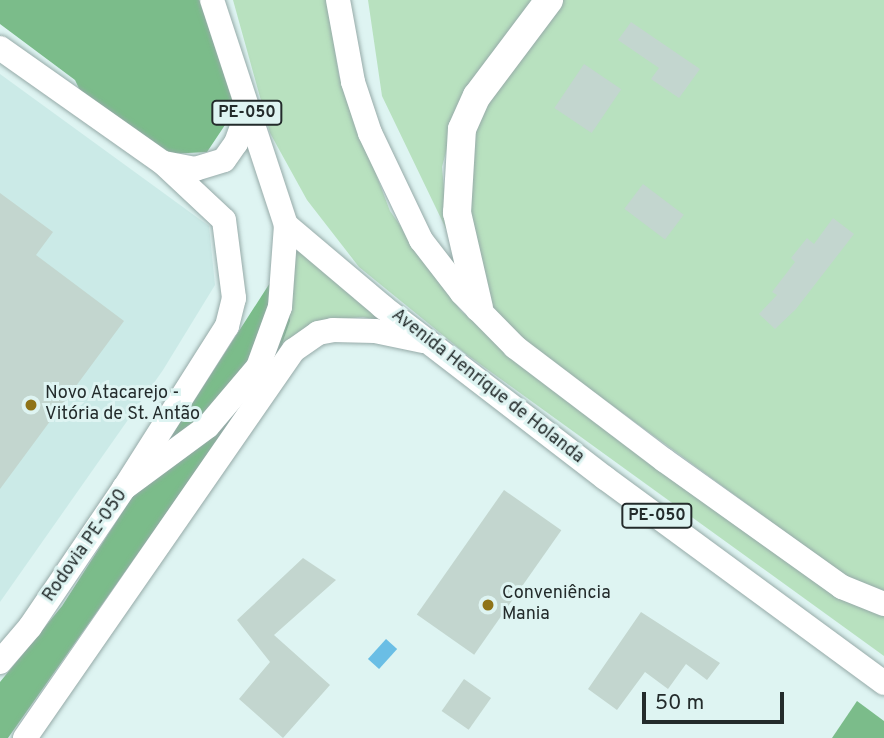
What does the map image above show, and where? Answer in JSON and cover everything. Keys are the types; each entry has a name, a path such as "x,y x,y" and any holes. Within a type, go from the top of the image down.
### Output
{"highway":[{"path":"479,308 457,213 462,129 477,96 549,0"}],"main road":[{"name":"PE-050","path":"212,0 286,225"},
{"name":"PE-050","path":"338,0 354,82 404,209 436,262 515,347 664,460 842,587 884,604"},
{"path":"0,48 163,163 224,220 234,298 227,326 211,356 124,488"},
{"path":"163,163 195,169 224,160 236,143 247,113"},
{"name":"Avenida Henrique de Holanda","path":"286,225 433,345 884,683"},
{"name":"Rodovia PE-050","path":"0,662 30,627 124,488 208,426 258,367 280,307 286,225"},
{"name":"PE-050","path":"24,738 272,376 294,350 318,332 375,331 433,345"}],"shaded area":[{"path":"0,74 209,226 215,285 163,370 0,602"}],"green space":[{"path":"0,0 202,0 237,107 207,152 169,154 86,103 75,80 0,24"},
{"path":"233,0 327,0 339,76 390,211 461,311 540,380 884,611 884,656 466,354 359,267 307,200 270,133"},
{"path":"368,0 534,0 455,118 442,167 448,233 382,96"},
{"path":"551,0 884,0 884,604 479,308 469,275 471,105"},
{"path":"286,239 390,323 363,317 338,319 279,353 290,321"},
{"path":"286,258 290,321 279,353 8,738 0,738 0,682 62,606"},
{"path":"857,701 884,721 884,738 832,738"}],"water":[{"path":"386,639 397,649 379,669 368,659"}],"building":[{"path":"631,22 700,69 679,98 651,79 659,68 618,40"},
{"path":"584,64 621,89 592,133 554,108"},
{"path":"643,184 684,215 665,239 624,209"},
{"name":"Novo Atacarejo - Vitória de St. Antão","path":"0,193 53,232 36,255 124,321 0,489"},
{"path":"833,218 854,234 796,309 775,329 759,314 777,295 772,292 795,262 791,258 807,238 814,244"},
{"path":"504,490 561,530 474,655 417,615"},
{"path":"303,558 336,580 274,635 330,685 283,738 239,699 270,662 237,620"},
{"path":"641,612 720,663 707,680 686,664 668,689 645,672 617,710 588,689"},
{"path":"464,679 491,698 469,730 442,711"}],"place":[{"name":"Novo Atacarejo - Vitória de St. Antão","path":"31,405"},
{"name":"Conveniência Mania","path":"488,605"}]}
